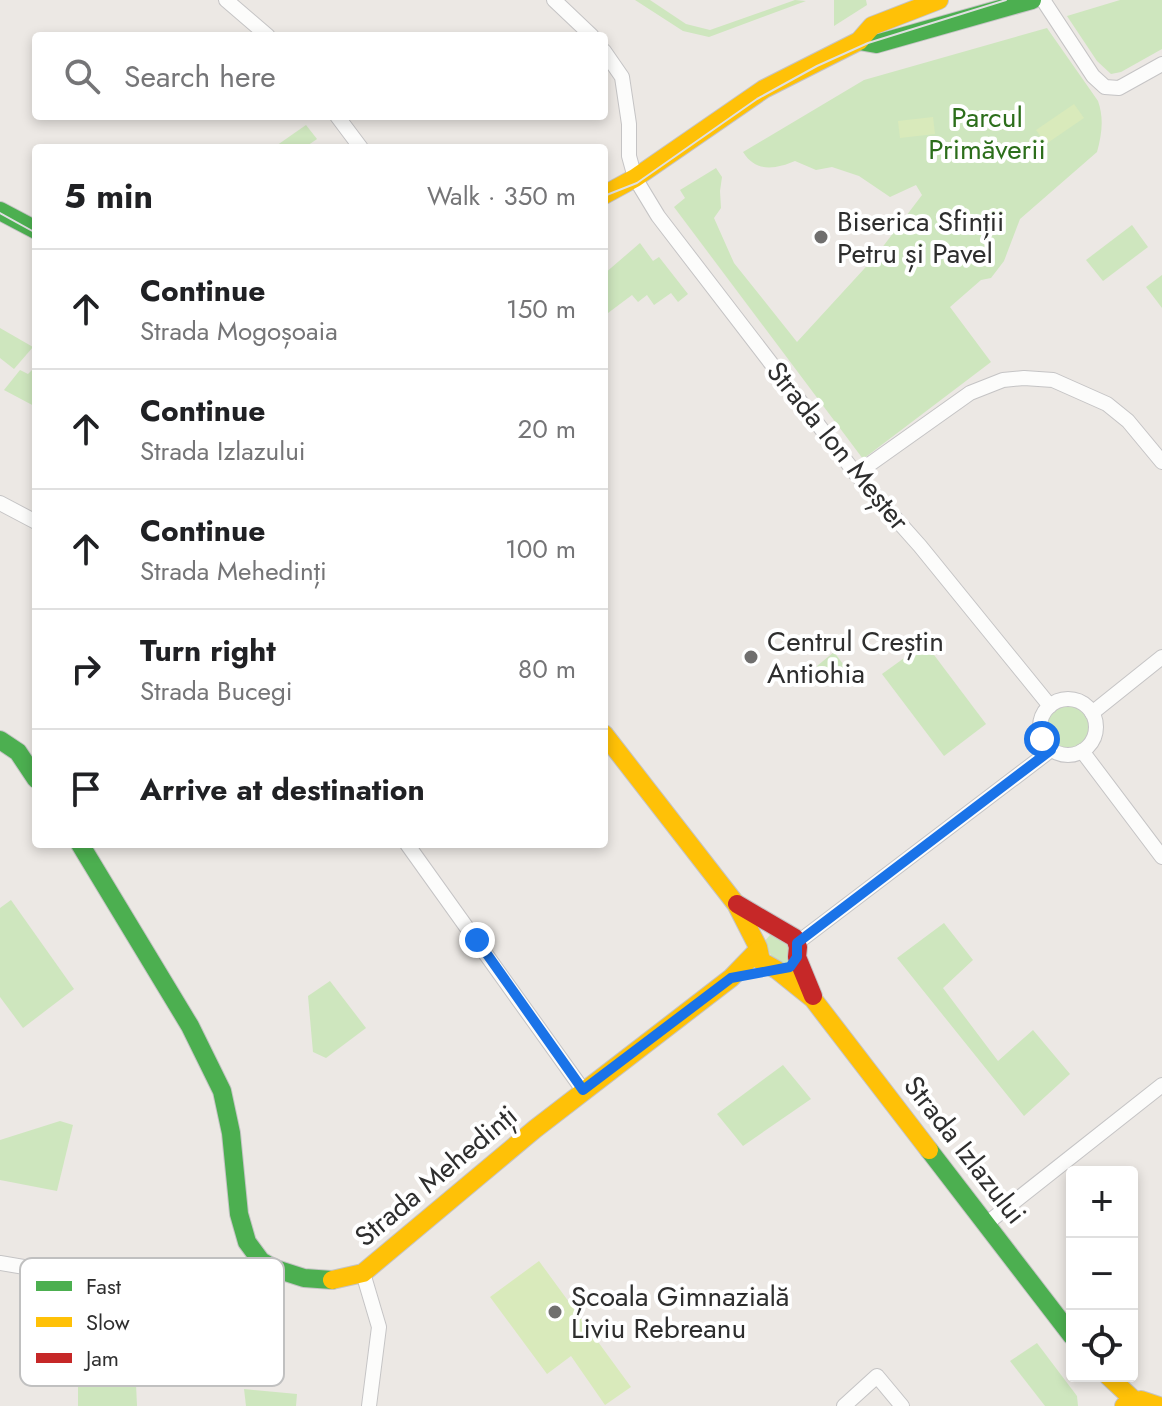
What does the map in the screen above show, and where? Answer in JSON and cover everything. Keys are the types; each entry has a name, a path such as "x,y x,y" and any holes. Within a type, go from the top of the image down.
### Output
{"main road":[{"path":"608,193 635,178 764,89 859,41 872,26 907,5 939,0"},
{"path":"859,41 876,44 1032,0"},
{"path":"3,210 32,228"},
{"name":"Strada Izlazului","path":"608,739 736,904 758,948 761,961 813,999 1066,1328"},
{"path":"0,740 18,752 32,773"},
{"path":"82,848 151,959 216,1077 225,1099 240,1226 247,1244 259,1258"},
{"name":"Strada Izlazului","path":"736,904 792,935 813,999"},
{"path":"758,948 767,933 778,929"},
{"name":"Strada Mehedinți","path":"284,1274 343,1281 363,1273 583,1090 731,978 758,948"},
{"path":"774,969 790,967 797,950"},
{"name":"Strada Mehedinți","path":"731,978 774,969"},
{"path":"1102,1382 1115,1406"},
{"path":"1113,1382 1130,1403 1158,1402"}],"street":[{"path":"226,0 265,32"},
{"path":"554,0 588,32"},
{"path":"1043,0 1093,76 1105,87 1119,88 1162,64"},
{"path":"608,57 622,77 629,124 629,156 635,178"},
{"path":"340,120 358,144"},
{"name":"Strada Ion Meșter","path":"635,178 658,216 856,474 920,546 1050,706"},
{"path":"856,474 970,393 1003,380 1024,378 1053,380 1107,404 1128,421 1162,462"},
{"path":"0,503 32,520"},
{"path":"1092,713 1162,657"},
{"path":"1070,699 1083,703 1092,713 1096,724 1095,736 1082,751 1069,755 1051,750 1042,739 1040,726 1043,714 1050,706 1070,699"},
{"path":"797,950 1051,750"},
{"path":"1082,751 1162,857"},
{"path":"410,848 583,1090"},
{"path":"986,1224 1162,1085"},
{"path":"0,1263 20,1266"},
{"path":"363,1273 379,1327 369,1406"},
{"path":"844,1406 877,1376 902,1406"}],"green space":[{"path":"635,0 650,0 686,24 710,30 795,0 806,1 709,37 683,31"},
{"path":"834,0 866,0 867,5 834,26"},
{"path":"1120,0 1162,0 1162,49 1121,72 1111,74 1097,61 1067,16"},
{"name":"Parcul Primăverii","path":"1047,28 1098,101 1102,126 1097,152 1020,219 1004,261 991,278 981,280 950,307 991,362 863,459 674,207 685,198 680,190 716,168 722,177 721,208 714,218 734,263 797,342 875,257 922,195 916,185 890,197 859,176 832,167 816,170 795,161 774,167 760,166 743,152 864,80"},
{"path":"1074,104 1084,118 1046,144 1036,130"},
{"path":"933,117 935,134 900,138 898,121"},
{"path":"306,125 317,139 310,144 279,144"},
{"path":"1132,225 1148,247 1103,281 1086,260"},
{"path":"640,243 653,261 659,257 688,294 678,302 671,293 654,305 647,295 638,302 632,295 608,313 608,271"},
{"path":"1162,275 1162,308 1146,287"},
{"path":"0,328 32,346 14,369 0,358"},
{"path":"20,370 28,374 32,370 32,405 4,390"},
{"path":"925,643 986,724 944,756 882,674"},
{"path":"834,652 846,668 829,682 817,666"},
{"path":"1066,703 1082,710 1089,726 1082,742 1066,749 1050,742 1043,726 1050,710"},
{"path":"11,900 74,989 23,1028 0,997 0,908"},
{"path":"944,923 973,960 943,988 998,1061 1033,1030 1070,1074 1024,1116 897,958"},
{"path":"786,934 790,963 779,967 763,943 770,935"},
{"path":"330,981 366,1028 326,1058 313,1052 308,996"},
{"path":"783,1065 811,1099 743,1146 717,1114"},
{"path":"60,1121 73,1125 57,1191 0,1180 0,1140"},
{"path":"539,1261 631,1387 605,1405 571,1356 547,1374 490,1297"},
{"path":"1037,1343 1077,1396 1078,1406 1045,1406 1010,1361"},
{"path":"78,1386 136,1386 137,1406 78,1406"},
{"path":"244,1389 297,1394 296,1406 246,1406"}],"tram line":[{"path":"608,194 637,183 757,99 817,66 868,43 1006,0"},
{"path":"0,213 32,231"}],"traffic: fast":[{"path":"859,41 876,44 1032,0"},
{"path":"0,211 32,228"},
{"path":"0,740 18,752 32,773"},
{"path":"82,848 190,1026 222,1091 231,1133 239,1214 247,1242 259,1258"},
{"path":"929,1150 1066,1328"},
{"path":"284,1272 304,1278 332,1280"}],"traffic: slow":[{"path":"608,193 635,178 764,89 859,41 872,26 939,0"},
{"path":"608,739 736,904 758,947 761,961 813,999 929,1150"},
{"path":"332,1280 363,1273 535,1129 731,978 758,950"},
{"path":"1114,1382 1135,1401"},
{"path":"1124,1406 1141,1400 1159,1406"}],"traffic: jam":[{"path":"737,904 795,938 797,957 813,996"}],"place":[{"name":"Biserica Sfinții Petru și Pavel","path":"821,237"},
{"name":"Centrul Creștin Antiohia","path":"751,657"},
{"name":"Școala Gimnazială Liviu Rebreanu","path":"555,1312"}],"route":[{"path":"477,940 583,1090 731,978 790,967 797,957 797,943 1051,750 1042,739"}]}
